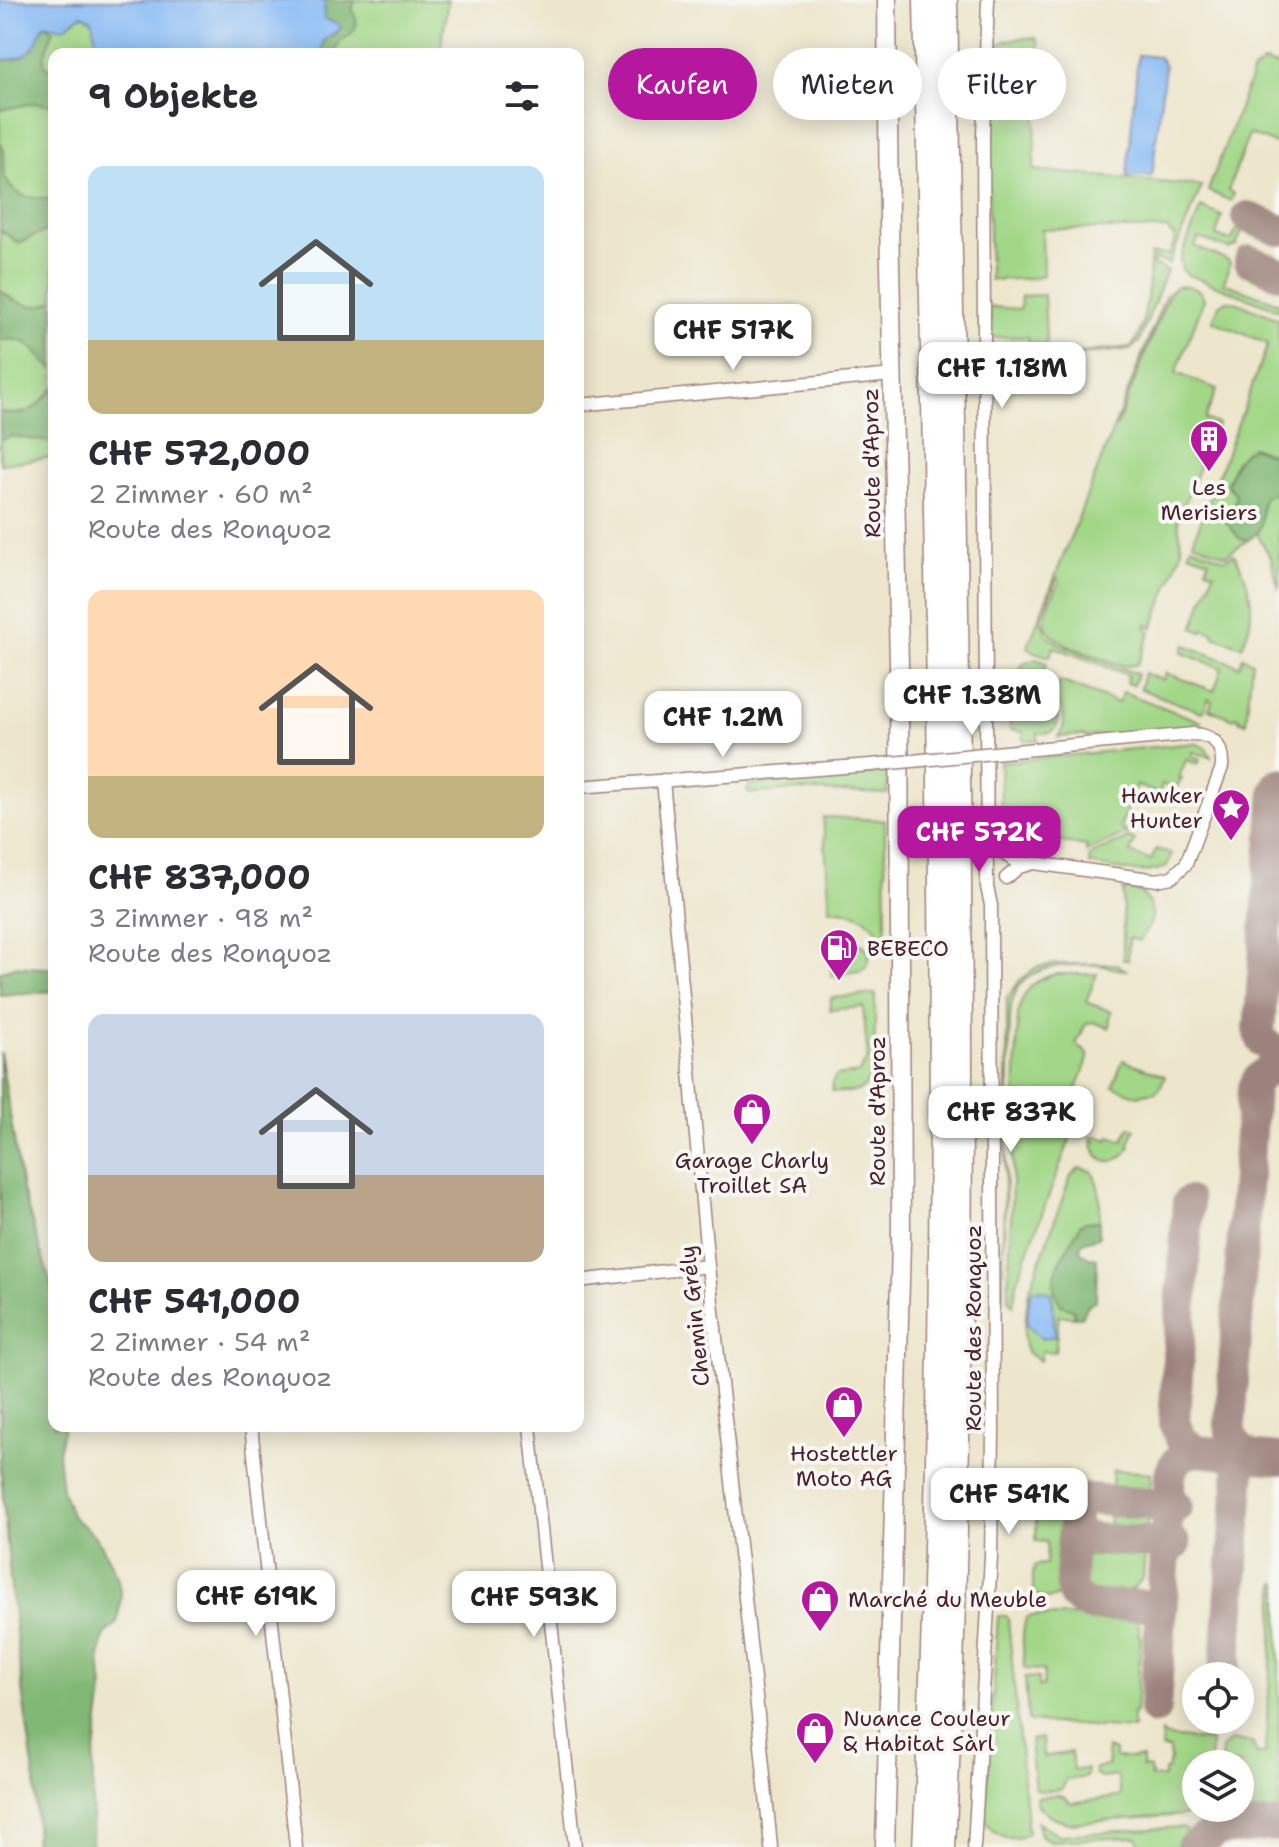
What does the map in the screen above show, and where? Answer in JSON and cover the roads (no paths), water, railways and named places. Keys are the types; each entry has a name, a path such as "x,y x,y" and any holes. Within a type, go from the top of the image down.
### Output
{"highway":[{"path":"925,1847 937,1517 941,1050 937,553 926,0"},
{"path":"943,1847 956,1496 960,1177 957,680 945,0"}],"street":[{"name":"Route d'Aproz","path":"885,1847 896,1242 899,680 887,0"},
{"name":"Route des Ronquoz","path":"974,1847 992,1526 991,905 987,887 983,136 988,0"},
{"name":"Route d'Aproz","path":"584,404 893,375"},
{"path":"584,787 871,765 1198,734 1215,741 1222,757 1222,767 1186,864 1172,877 1157,880 1027,864 1012,860 1005,854"},
{"name":"Chemin Grély","path":"663,780 708,1266 771,1847"},
{"name":"Route des Ronquoz","path":"987,819 991,837 1005,854 1009,865 1006,878 991,905"},
{"path":"987,848 993,863 1006,878 1027,864"},
{"path":"584,1280 708,1266"},
{"path":"252,1432 296,1847"},
{"path":"531,1432 575,1847"}],"water":[{"path":"0,0 325,0 324,18 341,28 324,40 323,48 102,48 92,21 82,15 63,28 45,24 30,52 0,60"},
{"path":"1138,55 1159,57 1165,66 1152,176 1127,176"},
{"path":"1031,1291 1051,1293 1055,1336 1042,1339 1027,1324"}],"place":[{"name":"Les Merisiers","path":"1209,473"},
{"name":"Hawker Hunter","path":"1231,842"},
{"name":"BEBECO","path":"839,982"},
{"name":"Garage Charly Troillet SA","path":"752,1146"},
{"name":"Hostettler Moto AG","path":"844,1439"},
{"name":"Marché du Meuble","path":"820,1633"},
{"name":"Nuance Couleur & Habitat Sàrl","path":"815,1765"}]}
